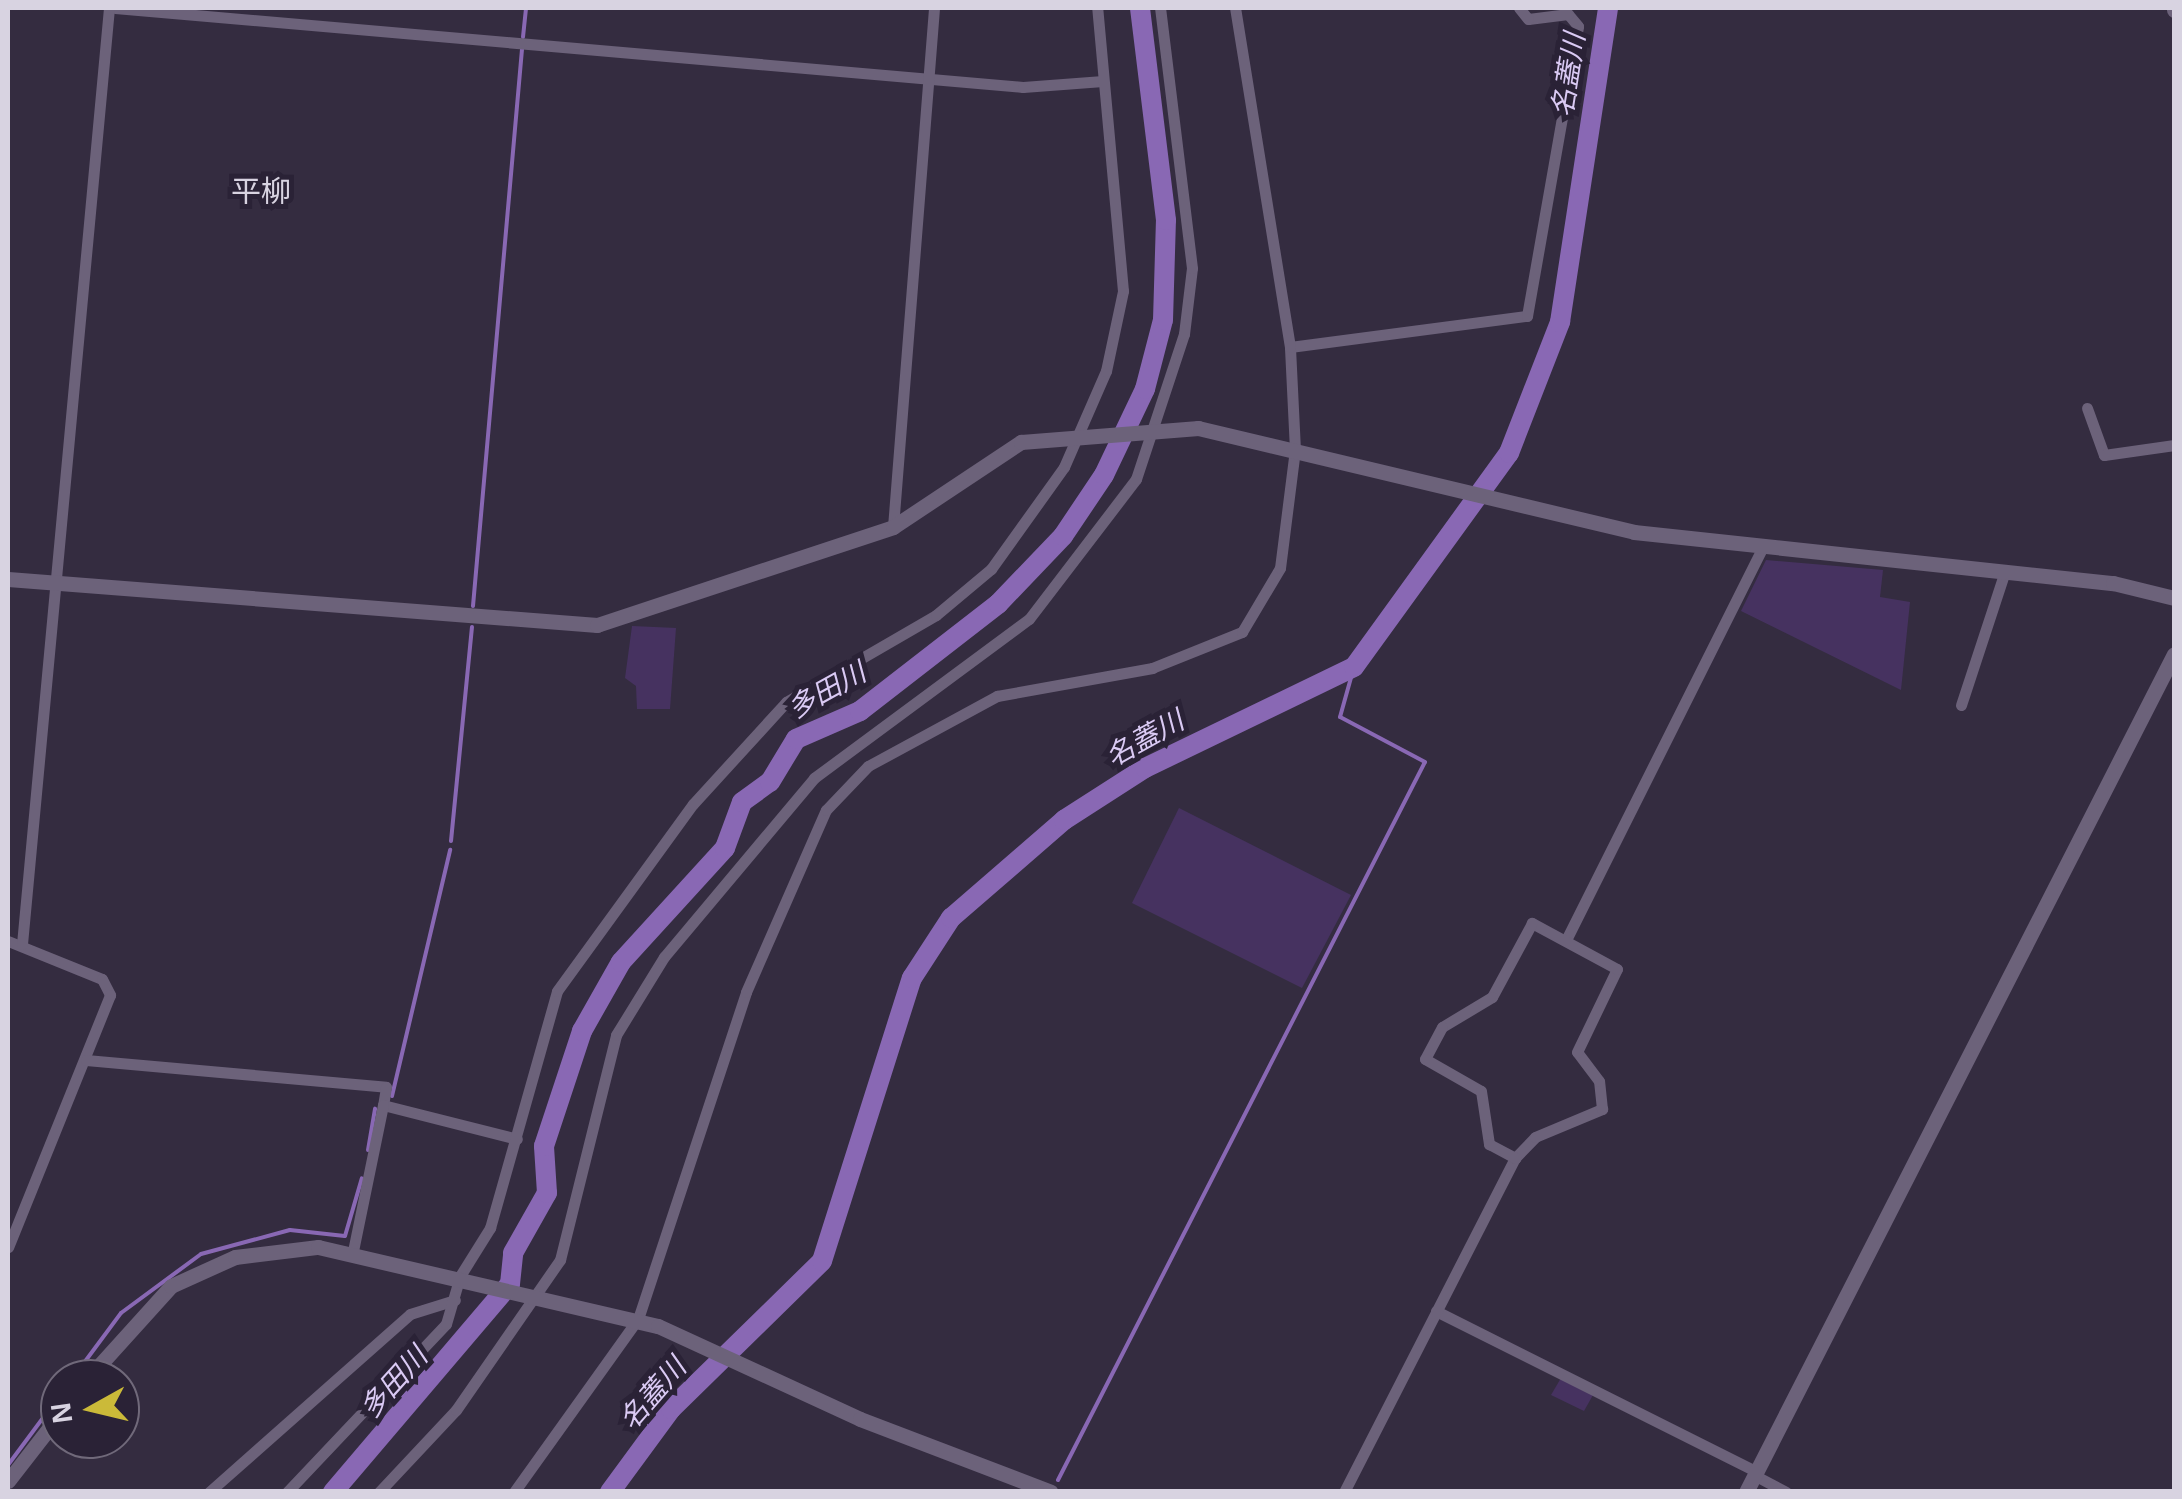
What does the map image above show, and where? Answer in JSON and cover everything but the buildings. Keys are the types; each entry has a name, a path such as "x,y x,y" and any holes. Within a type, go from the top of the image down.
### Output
{"street":[{"path":"22,944 112,8 928,79 1085,88 1103,81"},
{"path":"893,527 934,8"},
{"path":"288,1492 446,1324 464,1277 490,1228 558,991 732,754 786,702 936,615 991,568 1080,435 1106,371 1123,290 1125,239 1103,81 1098,8"},
{"path":"379,1492 456,1410 531,1293 560,1260 616,1035 664,957 814,778 1030,619 1136,480 1184,334 1192,243 1160,8"},
{"path":"514,1492 638,1319 746,992 826,810 868,766 997,696 1152,668 1242,632 1285,556 1295,450 1290,348 1235,8"},
{"path":"1290,348 1528,316 1578,26 1568,14 1528,20 1518,8"},
{"path":"2087,408 2104,455 2174,444"},
{"path":"8,578 597,624 893,527 1002,450 1080,435 1226,430 1488,502 1762,548 2004,571 2174,598"},
{"path":"1566,940 1762,548"},
{"path":"1961,705 2004,571"},
{"path":"1746,1492 1760,1477 2174,654"},
{"path":"1344,1492 1516,1158 1535,1137 1602,1109 1599,1082 1577,1052 1616,969 1566,940 1528,925 1492,997 1442,1027 1425,1060 1480,1090 1490,1144 1516,1158"},
{"path":"8,941 22,944 108,987 86,1060 14,1211 8,1248"},
{"path":"86,1060 386,1088 353,1251"},
{"path":"383,1104 517,1139"},
{"path":"104,1359 149,1304 214,1264 288,1247 353,1251 638,1319 741,1360 860,1419 1051,1492"},
{"path":"210,1492 410,1314 454,1300"},
{"path":"1436,1310 1786,1492"},
{"path":"8,1481 40,1440"}],"shaded area":[{"path":"1766,560 1883,570 1880,597 1910,602 1901,690 1741,611"},
{"path":"632,626 676,628 670,709 637,709 636,686 625,678"},
{"path":"1179,808 1351,895 1302,988 1132,903"},
{"path":"1561,1378 1593,1395 1584,1411 1551,1395"}],"waterway":[{"path":"523,37 526,8"},
{"name":"多田川","path":"333,1492 510,1284 513,1253 547,1193 544,1146 582,1031 621,962 725,848 742,802 770,782 796,739 860,711 998,604 1063,536 1104,475 1145,389 1163,320 1166,220 1140,8"},
{"name":"名蓋川","path":"610,1492 671,1409 822,1261 912,978 951,918 1064,820 1145,768 1354,667 1509,453 1560,322 1608,8"},
{"path":"473,606 522,49"},
{"path":"451,841 472,627"},
{"path":"1058,1480 1425,762 1340,717 1354,667"},
{"path":"392,1096 450,850"},
{"path":"368,1150 375,1109"},
{"path":"87,1359 121,1313 201,1254 290,1230 345,1236 362,1178"},
{"path":"8,1465 40,1422"}],"district":[{"name":"平柳","path":"261,192"}]}
